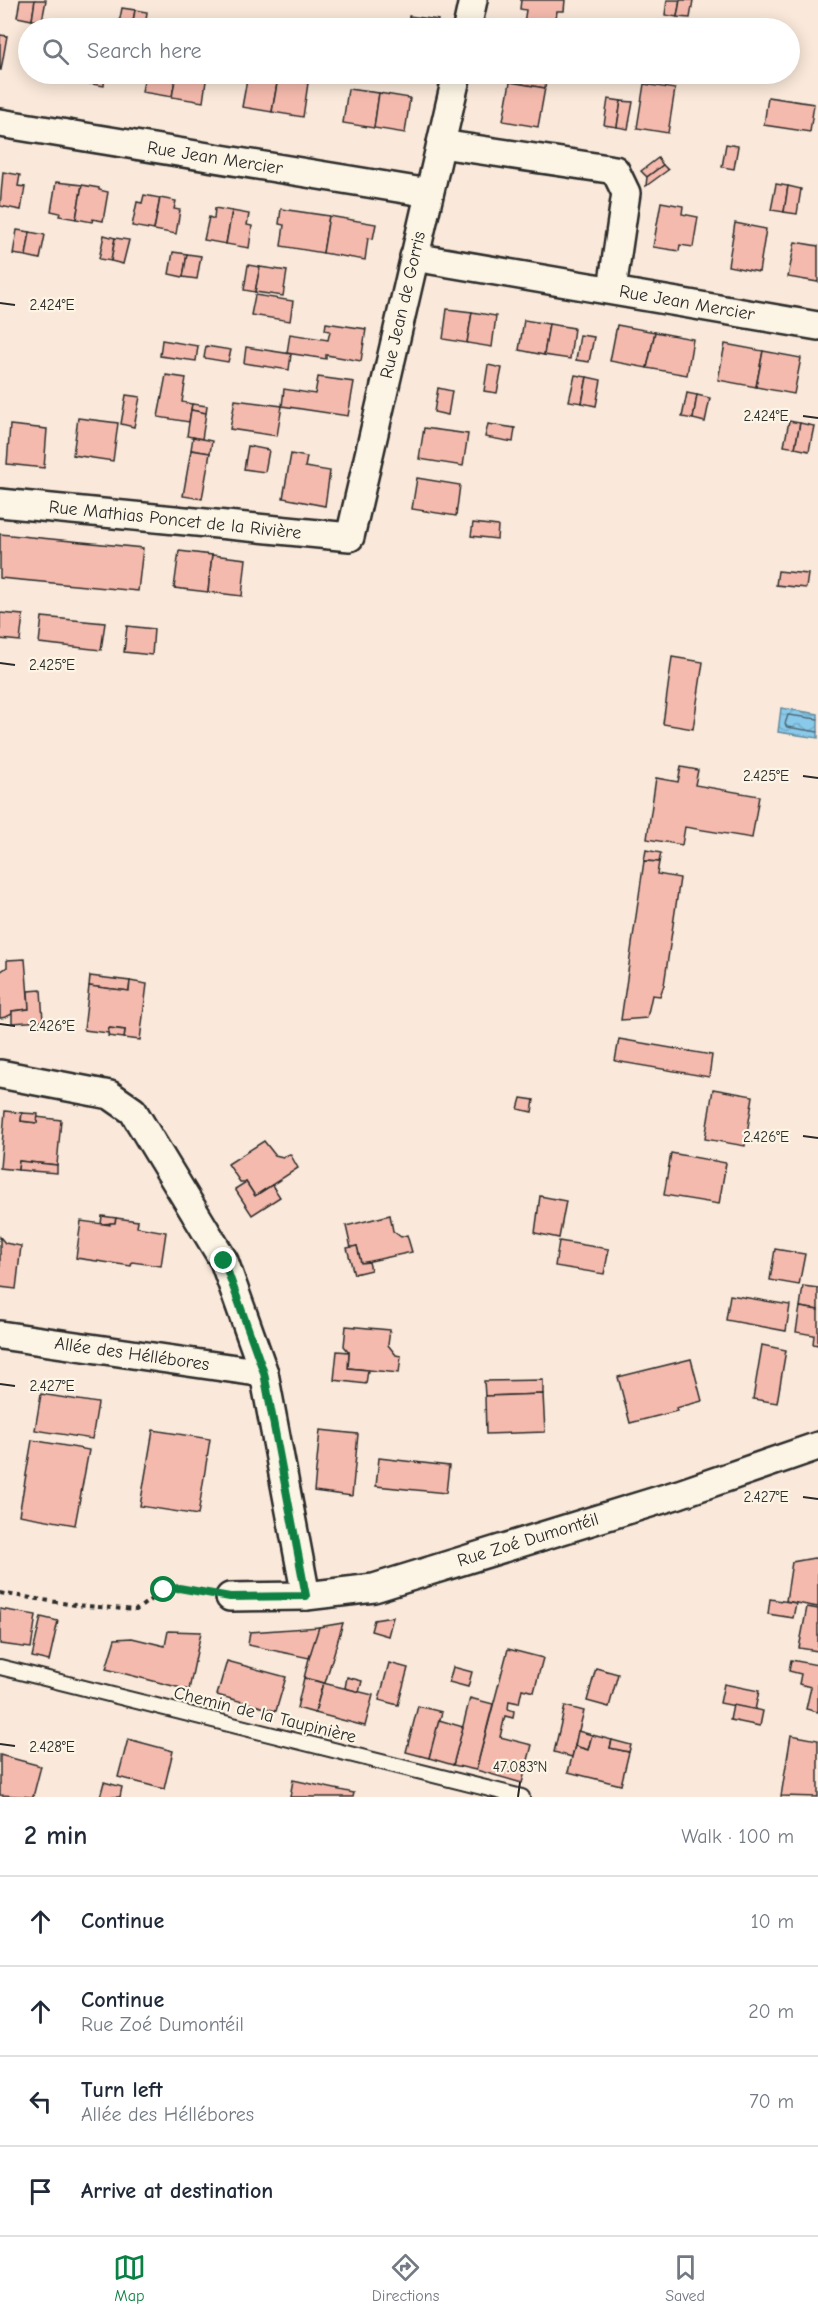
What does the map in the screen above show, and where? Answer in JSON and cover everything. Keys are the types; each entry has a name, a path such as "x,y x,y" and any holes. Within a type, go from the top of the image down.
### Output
{"street":[{"path":"469,18 473,0"},
{"name":"Rue Jean de Gorris","path":"350,537 455,84"},
{"name":"Rue Jean Mercier","path":"0,123 429,193"},
{"path":"441,144 615,170 626,193 612,289"},
{"name":"Rue Jean Mercier","path":"414,257 818,326"},
{"name":"Rue Mathias Poncet de la Rivière","path":"0,503 350,537"},
{"path":"0,1074 110,1095 133,1111 224,1261 264,1373 306,1596"},
{"name":"Allée des Héllébores","path":"0,1335 264,1373"},
{"name":"Rue Zoé Dumontéil","path":"230,1597 306,1596 374,1588 679,1494 818,1446"}],"lane":[{"name":"Chemin de la Taupinière","path":"0,1667 522,1797"}],"path":[{"path":"0,1593 75,1605 136,1610 164,1590 179,1588 230,1597"}],"water":[{"path":"781,708 818,714 818,738 778,732"}],"building":[{"path":"20,0 35,0 32,18 17,17"},
{"path":"35,0 46,0 43,18 32,18"},
{"path":"521,0 565,0 564,11 557,11 556,18 525,18 526,10 520,9"},
{"path":"667,0 680,0 677,17 665,15"},
{"path":"680,0 693,0 690,18 677,17"},
{"path":"122,8 135,10 134,18 120,18"},
{"path":"135,10 147,12 146,18 134,18"},
{"path":"0,35 7,36 1,70 0,70"},
{"path":"143,84 174,84 172,97 142,92"},
{"path":"174,84 206,84 203,102 172,97"},
{"path":"246,84 277,84 272,112 242,107"},
{"path":"277,84 308,84 303,117 272,112"},
{"path":"510,84 545,88 538,127 503,121"},
{"path":"522,84 546,84 545,88"},
{"path":"644,84 675,89 668,133 637,128"},
{"path":"348,89 379,93 374,128 343,123"},
{"path":"379,93 410,98 405,133 374,128"},
{"path":"768,97 814,104 810,132 764,125"},
{"path":"608,99 621,101 617,127 604,125"},
{"path":"621,101 633,102 628,129 617,127"},
{"path":"726,144 738,146 734,169 722,167"},
{"path":"658,158 663,165 647,177 641,171"},
{"path":"663,165 668,170 646,186 647,177"},
{"path":"3,172 20,175 18,186 25,187 21,210 0,206"},
{"path":"56,182 82,185 76,219 59,216 60,213 51,211"},
{"path":"776,184 788,186 784,212 771,210"},
{"path":"82,185 108,192 103,221 93,219 92,222 76,219"},
{"path":"788,186 801,189 797,214 784,212"},
{"path":"144,195 160,198 154,230 132,226 137,202 142,203"},
{"path":"160,198 176,201 174,209 180,210 176,234 154,230"},
{"path":"661,202 683,206 682,214 698,217 693,247 680,245 679,251 653,247"},
{"path":"215,208 232,211 226,244 204,240 209,217 214,219"},
{"path":"281,209 329,216 323,253 281,246 284,225 279,224"},
{"path":"232,211 249,214 247,225 252,226 249,248 226,244"},
{"path":"329,216 376,224 373,239 368,238 365,260 323,253"},
{"path":"735,223 766,229 759,272 728,266"},
{"path":"17,230 30,232 26,256 13,254"},
{"path":"30,232 45,235 40,259 26,256"},
{"path":"104,235 115,238 111,261 99,259"},
{"path":"115,238 129,240 123,264 111,261"},
{"path":"795,242 818,246 818,282 788,277"},
{"path":"173,252 187,254 183,277 169,274"},
{"path":"187,254 201,256 197,279 183,277"},
{"path":"248,265 260,267 255,292 244,290"},
{"path":"260,267 287,271 283,296 255,292"},
{"path":"255,295 293,301 290,321 251,315"},
{"path":"447,309 472,312 467,343 443,339"},
{"path":"472,312 496,316 492,347 467,343"},
{"path":"524,320 549,324 544,355 519,350"},
{"path":"326,323 366,329 361,361 326,355 326,359 287,353 290,334 328,340 330,331 325,330"},
{"path":"549,324 574,328 570,359 544,355"},
{"path":"617,325 655,332 647,368 610,361"},
{"path":"655,332 693,339 687,375 647,368"},
{"path":"580,335 594,337 589,362 576,360"},
{"path":"162,340 198,346 196,361 160,356"},
{"path":"725,344 763,351 756,387 718,380"},
{"path":"206,346 231,350 228,362 204,358"},
{"path":"246,347 291,354 289,370 244,363"},
{"path":"763,351 801,358 794,394 756,387"},
{"path":"488,365 502,368 497,393 484,391"},
{"path":"166,375 186,378 182,402 192,404 189,422 158,417"},
{"path":"575,375 587,377 582,403 569,401"},
{"path":"318,377 354,382 348,416 282,406 284,389 315,394"},
{"path":"587,377 601,380 596,406 582,403"},
{"path":"438,388 452,391 448,415 434,412"},
{"path":"687,393 697,395 693,419 682,417"},
{"path":"126,395 140,397 134,427 121,424"},
{"path":"697,395 710,398 705,422 693,419"},
{"path":"235,400 282,406 277,436 230,429"},
{"path":"192,404 207,406 206,413 191,410"},
{"path":"191,410 206,413 202,439 187,436"},
{"path":"78,418 118,423 113,461 73,455"},
{"path":"789,421 800,423 795,448 784,446"},
{"path":"800,423 814,426 809,451 795,448"},
{"path":"488,424 515,428 513,442 485,437"},
{"path":"10,425 47,429 44,468 7,464"},
{"path":"424,428 468,434 463,466 419,459"},
{"path":"193,437 212,441 210,453 191,450"},
{"path":"248,446 269,450 265,472 244,469"},
{"path":"191,450 210,453 202,499 183,496"},
{"path":"291,454 307,457 305,467 330,471 325,506 283,498"},
{"path":"417,478 460,485 456,516 412,509"},
{"path":"473,523 498,526 497,539 471,536"},
{"path":"0,534 143,548 138,591 0,578"},
{"path":"179,551 212,555 208,592 174,588"},
{"path":"212,555 246,559 242,596 208,592"},
{"path":"778,571 808,574 806,588 776,585"},
{"path":"0,613 23,615 20,641 0,639"},
{"path":"42,617 105,623 101,650 39,643"},
{"path":"127,626 154,629 152,655 124,652"},
{"path":"672,657 703,662 693,729 663,724"},
{"path":"681,767 698,770 695,785 759,796 752,838 685,827 682,845 647,839 656,778 678,782"},
{"path":"646,850 661,853 659,862 644,861"},
{"path":"644,861 659,862 657,874 680,878 664,985 660,996 652,995 647,1018 621,1020"},
{"path":"25,959 29,1009 12,1011 12,1014 0,1018 0,972 7,967 7,960"},
{"path":"90,976 130,981 129,991 89,986"},
{"path":"130,981 147,984 140,1040 124,1038 125,1030 109,1028 108,1033 84,1030 89,986 129,991"},
{"path":"41,990 43,1021 12,1023 12,1011 29,1009 28,991"},
{"path":"109,1028 125,1030 124,1038 108,1036"},
{"path":"619,1039 712,1055 709,1077 615,1061"},
{"path":"713,1089 753,1096 745,1146 705,1139"},
{"path":"521,1098 534,1100 532,1112 518,1109"},
{"path":"5,1111 22,1113 21,1121 37,1123 37,1117 61,1120 57,1165 19,1161 18,1170 0,1168"},
{"path":"22,1113 38,1114 37,1123 21,1121"},
{"path":"264,1141 275,1155 283,1157 290,1154 298,1168 255,1196 246,1182 240,1182 228,1164"},
{"path":"671,1153 726,1163 719,1204 664,1195"},
{"path":"19,1161 57,1165 57,1173 18,1170"},
{"path":"246,1182 255,1196 272,1185 280,1197 252,1215 235,1189"},
{"path":"540,1196 566,1201 559,1238 535,1233"},
{"path":"390,1215 393,1231 401,1237 407,1235 412,1252 361,1263 357,1246 351,1248 346,1226"},
{"path":"102,1216 116,1218 115,1223 101,1224"},
{"path":"116,1218 138,1221 137,1227 166,1232 161,1266 132,1262 131,1266 76,1258 81,1221 110,1225 110,1223 115,1223"},
{"path":"0,1237 5,1243 21,1246 16,1289 0,1287"},
{"path":"559,1241 609,1249 604,1274 555,1266"},
{"path":"357,1246 361,1263 369,1262 371,1270 354,1274 347,1248"},
{"path":"775,1249 805,1254 799,1285 770,1280"},
{"path":"803,1286 818,1288 818,1310 800,1307"},
{"path":"730,1295 790,1305 786,1331 726,1320"},
{"path":"800,1307 818,1310 818,1345 813,1344 814,1335 796,1332"},
{"path":"346,1326 390,1330 388,1345 396,1355 401,1356 399,1373 348,1368 349,1352 344,1346"},
{"path":"762,1345 786,1350 777,1403 753,1399"},
{"path":"337,1351 349,1352 348,1368 368,1370 366,1384 334,1380"},
{"path":"691,1359 702,1401 676,1408 677,1411 630,1423 618,1377"},
{"path":"543,1380 543,1394 485,1396 484,1381"},
{"path":"41,1394 98,1403 92,1439 35,1430"},
{"path":"543,1394 545,1432 486,1434 485,1396"},
{"path":"153,1430 210,1439 198,1515 140,1506"},
{"path":"320,1430 358,1434 352,1496 314,1491"},
{"path":"32,1440 89,1450 75,1525 19,1515"},
{"path":"379,1458 449,1466 446,1493 376,1486"},
{"path":"818,1559 818,1607 786,1601 792,1562"},
{"path":"770,1599 796,1603 793,1618 768,1614"},
{"path":"807,1607 818,1609 818,1651 799,1648"},
{"path":"0,1609 36,1615 31,1648 0,1644"},
{"path":"41,1617 58,1621 49,1661 32,1657"},
{"path":"393,1617 388,1636 371,1631 374,1620"},
{"path":"343,1623 325,1683 304,1678 319,1627"},
{"path":"319,1627 309,1658 248,1645 250,1632"},
{"path":"168,1631 201,1632 189,1690 106,1669 115,1639 132,1638 165,1646"},
{"path":"508,1649 543,1658 534,1692 522,1689 519,1703 509,1701 508,1709 514,1711 513,1718 505,1716 500,1737 532,1745 522,1783 476,1770"},
{"path":"791,1660 818,1665 818,1712 806,1709 811,1687 799,1684 801,1674 789,1671"},
{"path":"227,1661 286,1677 276,1711 217,1695"},
{"path":"389,1663 408,1668 398,1705 379,1700"},
{"path":"453,1667 472,1672 468,1687 449,1682"},
{"path":"596,1668 618,1674 609,1707 587,1701"},
{"path":"347,1677 362,1681 359,1692 345,1688"},
{"path":"304,1678 323,1683 315,1713 297,1708"},
{"path":"323,1683 373,1695 365,1726 315,1713"},
{"path":"724,1684 759,1691 755,1710 720,1703"},
{"path":"470,1698 493,1704 476,1770 453,1765"},
{"path":"733,1705 763,1711 760,1726 730,1720"},
{"path":"418,1706 442,1712 429,1758 406,1752"},
{"path":"565,1706 584,1711 572,1757 554,1752"},
{"path":"439,1720 463,1727 453,1765 429,1758"},
{"path":"578,1731 592,1735 588,1750 575,1746"},
{"path":"592,1735 612,1740 610,1748 629,1752 621,1785 568,1772 575,1746 588,1750"},
{"path":"791,1735 818,1740 818,1797 781,1796"},
{"path":"128,1739 173,1751 164,1789 118,1777"},
{"path":"612,1740 631,1745 629,1752 610,1748"},
{"path":"0,1755 41,1766 33,1797 0,1795"},
{"path":"293,1780 354,1793 353,1797 290,1797"},
{"path":"104,1782 122,1787 120,1797 100,1797"}],"route":[{"path":"164,1590 179,1588 230,1597 306,1596 264,1373 224,1261"}]}
